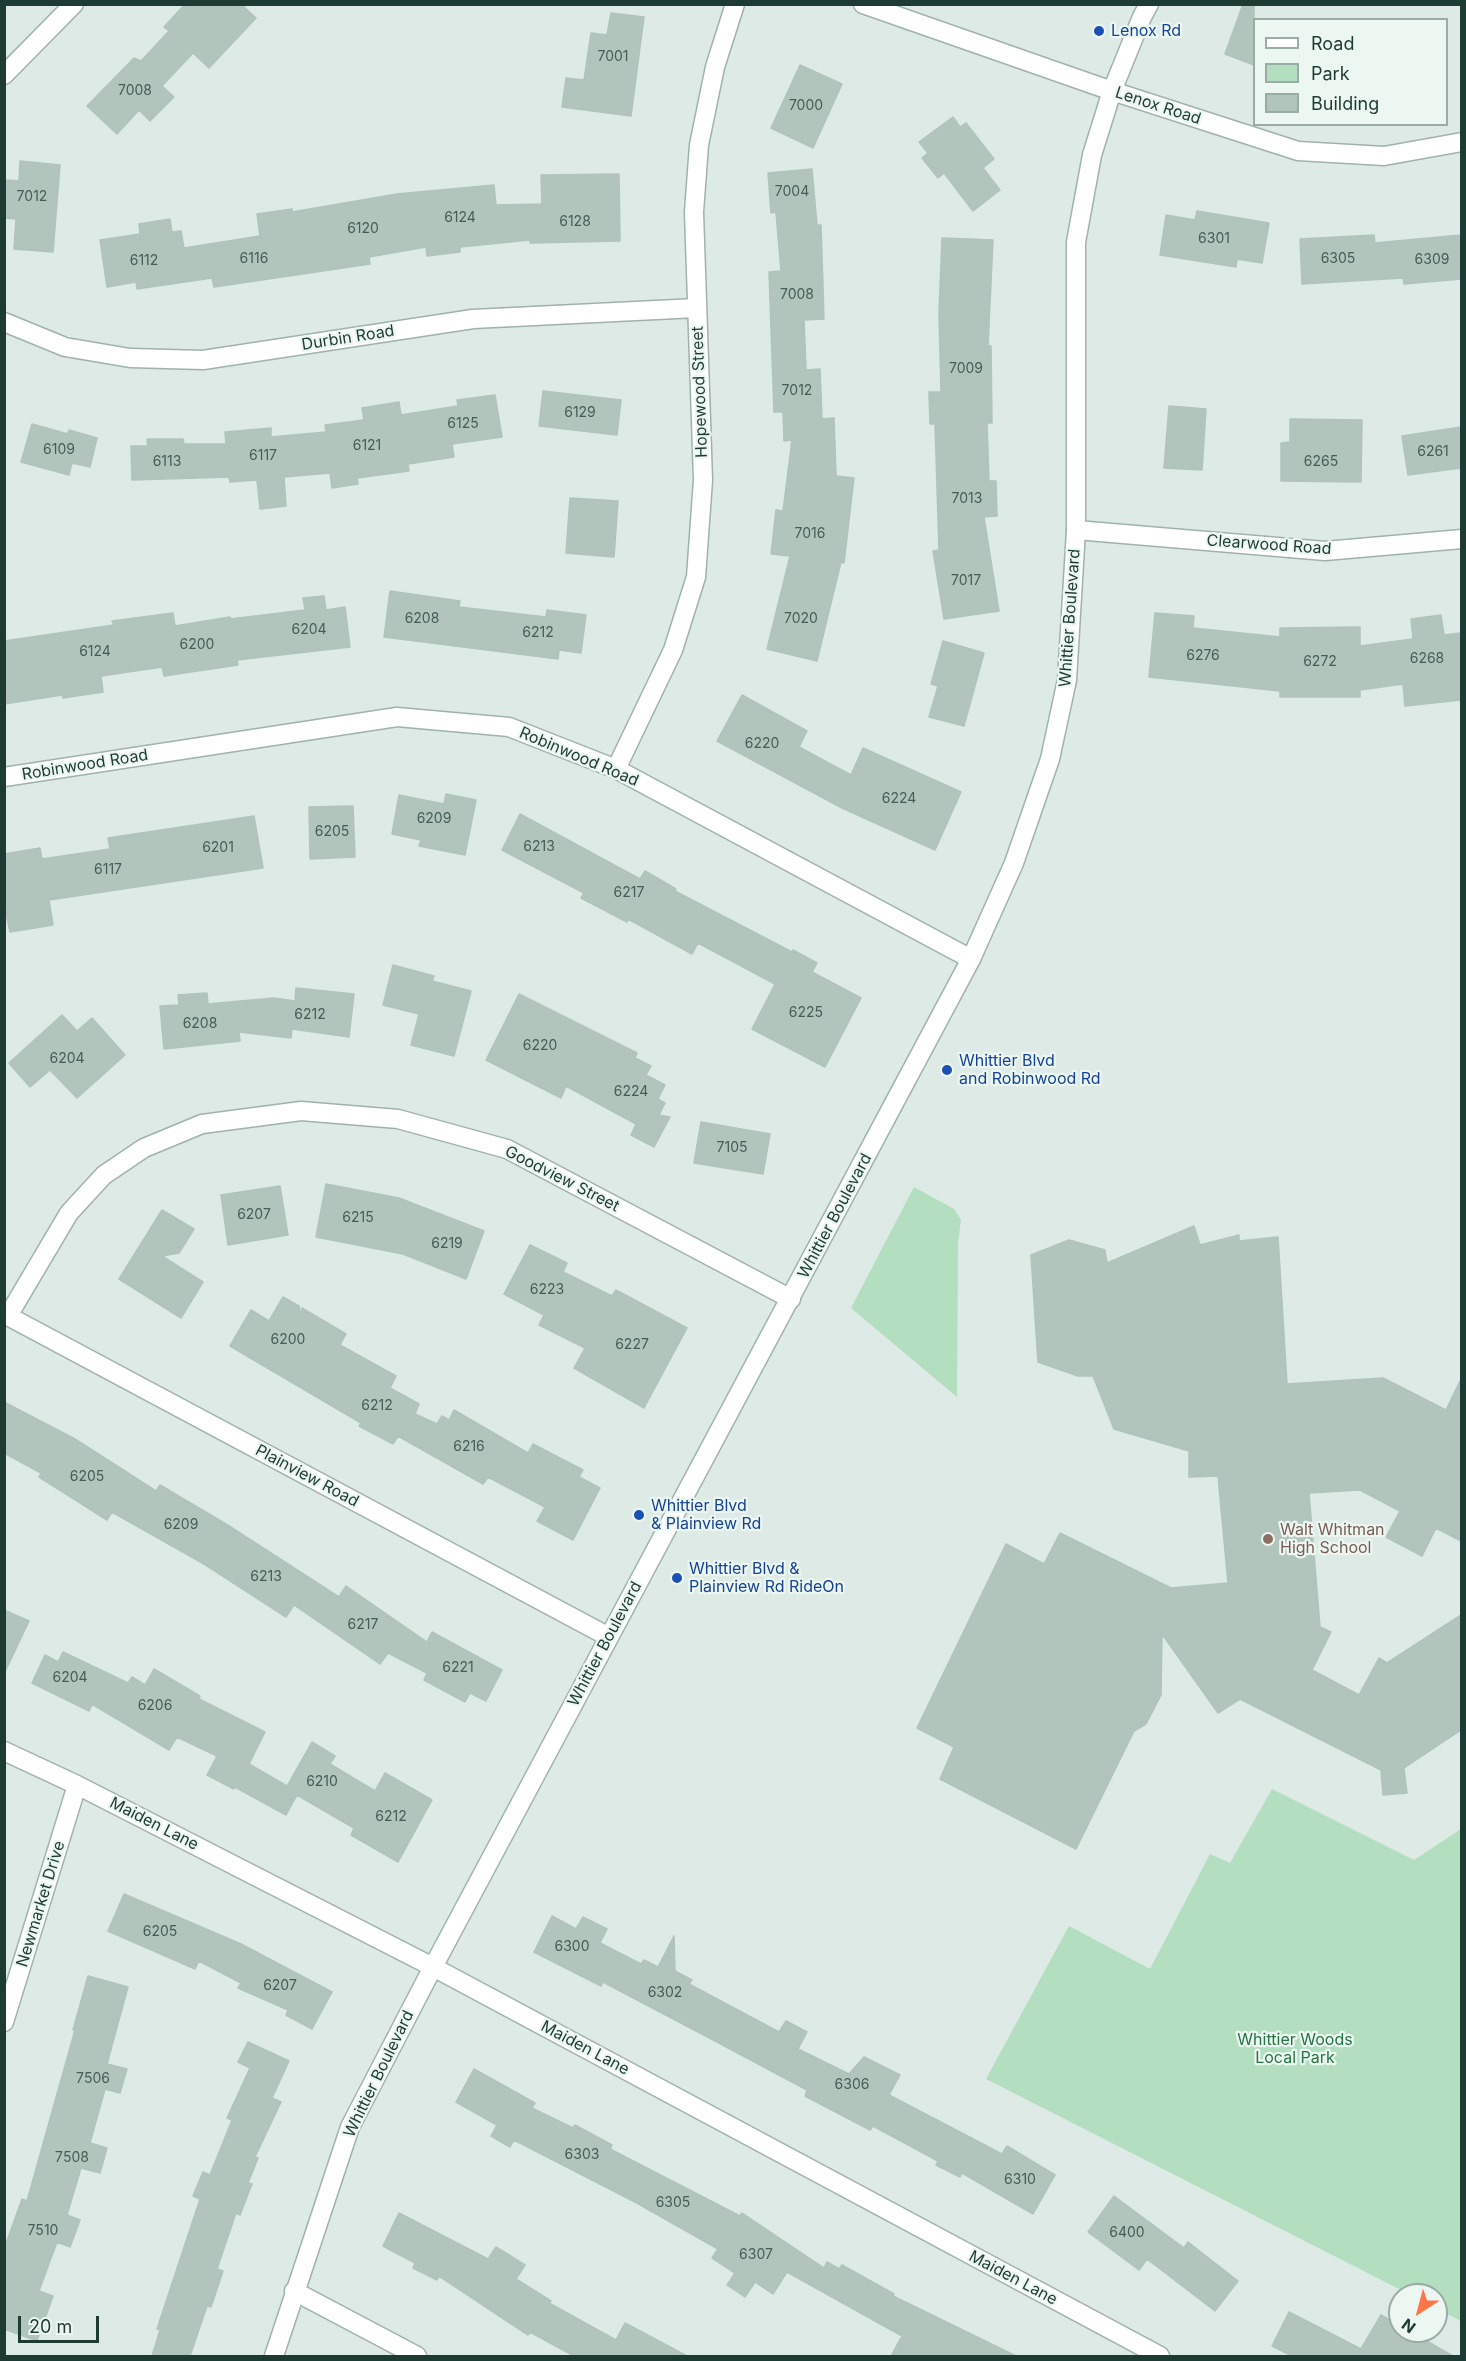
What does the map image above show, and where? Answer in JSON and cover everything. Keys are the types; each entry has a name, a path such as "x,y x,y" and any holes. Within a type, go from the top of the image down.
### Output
{"street":[{"path":"4,75 74,4"},
{"name":"Hopewood Street","path":"616,769 673,650 696,577 703,480 694,212 699,145 715,68 735,4"},
{"name":"Lenox Road","path":"863,4 1112,91 1298,151 1384,156 1461,142"},
{"name":"Whittier Boulevard","path":"274,2356 350,2127 433,1967 972,959 1014,864 1050,759 1067,680 1076,530 1076,242 1092,155 1112,91 1149,4"},
{"name":"Durbin Road","path":"4,322 65,347 130,358 203,360 473,319 697,308"},
{"name":"Clearwood Road","path":"1076,530 1324,551 1461,539"},
{"name":"Robinwood Road","path":"4,777 397,717 509,728 616,769 972,959"},
{"name":"Goodview Street","path":"6,1315 69,1213 104,1175 144,1148 202,1124 301,1111 398,1119 507,1149 791,1299"},
{"name":"Plainview Road","path":"6,1315 609,1637"},
{"name":"Maiden Lane","path":"4,1751 78,1785 433,1967 1160,2356"},
{"name":"Newmarket Drive","path":"4,2022 78,1785"},
{"path":"294,2291 417,2356"}],"green space":[{"path":"914,1187 954,1209 961,1220 958,1243 957,1397 851,1308"},
{"name":"Whittier Woods Local Park","path":"1272,1789 1414,1860 1461,1829 1461,2321 1448,2314 1448,2283 1388,2283 986,2079 1069,1926 1150,1969 1210,1854 1230,1863"}],"building":[{"path":"185,4 241,4 256,18 209,68 193,53 162,86 174,97 150,121 139,110 117,134 87,106 134,58 141,61 169,31 164,27"},
{"path":"1243,4 1254,4 1253,65 1225,54"},
{"path":"611,13 644,17 631,116 562,107 566,78 584,80 591,33 607,35"},
{"path":"800,65 842,84 813,148 771,128"},
{"path":"953,117 960,127 966,123 994,159 983,168 1000,190 973,211 944,173 938,178 922,158 928,153 919,142"},
{"path":"20,161 60,165 53,252 14,249 16,219 4,218 4,213 7,180 19,181"},
{"path":"812,169 817,225 821,225 824,319 804,320 806,370 820,369 822,419 834,418 836,476 854,478 844,563 841,562 817,661 767,649 790,556 771,554 776,510 783,511 792,440 784,441 783,412 774,412 769,272 781,271 776,212 771,213 768,173"},
{"path":"619,174 620,241 530,243 530,240 460,247 460,252 427,256 426,247 369,257 370,264 214,287 212,278 137,289 136,282 107,287 100,240 140,234 139,224 170,219 172,232 181,231 184,248 260,236 257,214 292,209 292,212 397,194 494,185 496,205 542,204 541,175"},
{"path":"1197,211 1269,223 1262,263 1237,259 1236,267 1160,255 1166,215 1195,220"},
{"path":"1374,235 1375,243 1461,235 1461,279 1404,284 1403,278 1302,284 1300,239"},
{"path":"942,238 993,240 988,346 991,346 992,423 987,423 989,481 996,481 997,516 984,517 999,611 944,619 933,551 939,550 935,424 930,424 929,392 941,392 939,313"},
{"path":"543,391 621,400 617,435 539,426"},
{"path":"495,395 502,437 452,444 454,457 408,464 409,471 357,478 358,484 332,488 330,473 284,477 286,506 260,509 257,480 230,482 229,477 132,480 131,446 148,446 147,439 183,439 184,444 226,444 225,432 271,428 271,437 326,432 325,425 364,420 362,408 399,402 401,415 458,406 457,400"},
{"path":"1169,406 1206,409 1202,470 1164,468"},
{"path":"1290,419 1362,420 1361,482 1281,481 1281,443 1290,442"},
{"path":"32,424 68,434 69,430 97,438 90,467 72,463 69,475 21,462"},
{"path":"1461,427 1461,468 1408,475 1402,436"},
{"path":"570,498 618,501 614,557 566,553"},
{"path":"390,591 460,601 459,607 546,617 547,610 586,615 581,653 559,650 558,659 384,637"},
{"path":"324,596 326,610 345,607 350,647 237,660 238,665 164,676 162,667 101,676 103,692 63,698 62,695 4,704 4,641 114,625 112,621 173,613 175,626 230,617 230,619 305,610 303,598"},
{"path":"1155,613 1194,616 1193,628 1280,637 1280,628 1360,627 1360,646 1413,639 1411,619 1441,615 1444,635 1461,633 1461,700 1405,706 1403,684 1360,690 1360,697 1280,697 1280,691 1149,677"},
{"path":"943,641 984,653 964,726 929,717 938,686 931,684"},
{"path":"742,695 807,731 799,747 851,775 863,748 961,792 935,850 842,808 717,741"},
{"path":"446,794 476,800 465,855 419,846 421,840 392,834 399,795 444,804"},
{"path":"353,806 355,857 310,859 309,807"},
{"path":"520,814 640,879 645,871 676,889 675,891 792,952 793,950 817,963 812,972 861,998 825,1067 752,1029 775,984 698,943 692,954 628,919 627,922 581,898 584,893 502,850"},
{"path":"254,816 263,868 49,900 53,925 10,932 4,904 4,854 40,848 42,859 110,849 108,838"},
{"path":"393,965 434,976 432,981 471,991 454,1056 411,1045 419,1014 383,1005"},
{"path":"296,988 354,994 349,1037 292,1029 291,1038 239,1032 240,1041 164,1049 160,1006 179,1005 178,995 207,993 208,1004 274,998 295,1001"},
{"path":"519,994 637,1053 635,1058 651,1066 646,1075 665,1085 658,1099 665,1103 659,1115 670,1117 654,1147 631,1135 636,1124 566,1086 561,1098 486,1060"},
{"path":"62,1015 77,1031 92,1018 125,1055 77,1098 50,1070 30,1087 9,1063"},
{"path":"701,1122 770,1134 763,1174 694,1163"},
{"path":"326,1184 399,1198 484,1231 466,1279 403,1254 316,1237"},
{"path":"280,1186 288,1235 228,1245 221,1195"},
{"path":"162,1210 194,1229 179,1253 162,1256 203,1282 181,1318 119,1279"},
{"name":"Walt Whitman High School","path":"1194,1226 1200,1245 1239,1235 1239,1241 1278,1237 1287,1384 1383,1378 1446,1410 1461,1379 1461,1541 1436,1528 1422,1556 1386,1537 1400,1511 1360,1490 1309,1493 1320,1627 1331,1632 1312,1670 1359,1695 1379,1658 1387,1663 1461,1615 1461,1730 1404,1768 1407,1793 1383,1795 1381,1770 1240,1699 1218,1713 1162,1634 1161,1695 1146,1724 1134,1731 1076,1849 940,1779 954,1747 917,1728 1006,1544 1044,1564 1060,1533 1171,1588 1228,1583 1218,1476 1189,1477 1189,1451 1114,1429 1093,1376 1078,1376 1038,1362 1031,1255 1069,1240 1105,1250 1107,1263"},
{"path":"530,1245 567,1263 563,1272 612,1296 616,1290 687,1328 644,1408 574,1368 585,1348 539,1325 544,1315 504,1294"},
{"path":"283,1297 299,1306 301,1317 302,1308 346,1334 340,1345 396,1376 390,1388 419,1404 415,1414 437,1424 442,1416 449,1420 454,1410 528,1453 533,1444 583,1470 579,1477 600,1488 573,1540 537,1521 545,1507 488,1477 483,1484 398,1436 393,1444 359,1426 361,1423 230,1346 251,1310 269,1321"},
{"path":"4,1402 75,1439 156,1491 160,1485 226,1524 339,1597 346,1586 427,1642 432,1632 502,1670 486,1701 470,1693 465,1702 424,1680 427,1673 388,1653 380,1664 294,1605 286,1617 204,1564 112,1512 107,1520 39,1477 41,1473 4,1453"},
{"path":"4,1610 29,1621 4,1674"},
{"path":"63,1652 128,1683 132,1677 145,1685 154,1669 200,1696 199,1699 265,1732 249,1764 287,1786 312,1742 335,1756 330,1764 375,1791 385,1773 432,1800 398,1862 351,1835 354,1828 297,1795 286,1815 235,1787 234,1789 207,1775 217,1756 177,1737 169,1750 92,1704 89,1711 32,1683 45,1655 58,1662"},
{"path":"124,1894 241,1944 332,1992 312,2029 286,2015 288,2010 238,1988 241,1983 199,1961 195,1969 108,1931"},
{"path":"552,1916 576,1929 583,1917 607,1929 600,1943 641,1964 644,1960 658,1967 674,1936 675,1971 692,1980 689,1984 779,2032 786,2021 807,2032 798,2049 849,2074 864,2057 900,2075 889,2095 1002,2154 1007,2146 1055,2175 1033,2214 962,2173 960,2177 936,2165 938,2161 873,2126 870,2130 805,2096 807,2090 603,1982 601,1986 534,1952"},
{"path":"88,1976 128,1987 107,2064 127,2069 120,2093 105,2089 90,2143 107,2148 100,2173 81,2168 67,2215 80,2220 70,2247 57,2242 39,2291 53,2296 37,2341 4,2329 4,2249 22,2199 27,2201"},
{"path":"248,2042 289,2061 272,2098 281,2102 255,2157 258,2158 248,2183 252,2184 240,2215 236,2213 217,2269 223,2271 211,2307 207,2306 190,2356 152,2356 160,2330 157,2329 200,2199 193,2196 203,2172 210,2175 232,2120 227,2118 250,2068 238,2062"},
{"path":"474,2069 535,2103 532,2108 573,2128 575,2125 612,2145 610,2149 740,2216 742,2213 824,2268 827,2262 839,2269 842,2265 894,2294 893,2296 1016,2356 891,2356 902,2336 787,2272 773,2294 755,2282 745,2297 727,2285 735,2273 712,2258 718,2249 635,2202 514,2140 510,2147 491,2136 497,2125 456,2102"},
{"path":"1114,2196 1184,2248 1188,2242 1238,2281 1215,2311 1147,2259 1139,2270 1088,2232"},
{"path":"399,2213 488,2259 496,2247 525,2265 516,2279 551,2301 549,2303 616,2340 625,2323 687,2356 574,2356 530,2332 528,2335 439,2276 437,2280 413,2268 415,2263 383,2246"},
{"path":"1289,2312 1361,2349 1381,2315 1388,2319 1388,2343 1430,2343 1453,2356 1292,2356 1272,2346"}],"place":[{"name":"Lenox Rd","path":"1099,31"},
{"name":"Whittier Blvd and Robinwood Rd","path":"947,1070"},
{"name":"Whittier Blvd & Plainview Rd","path":"639,1515"},
{"name":"Walt Whitman High School","path":"1268,1539"},
{"name":"Whittier Blvd & Plainview Rd RideOn","path":"677,1578"}]}
